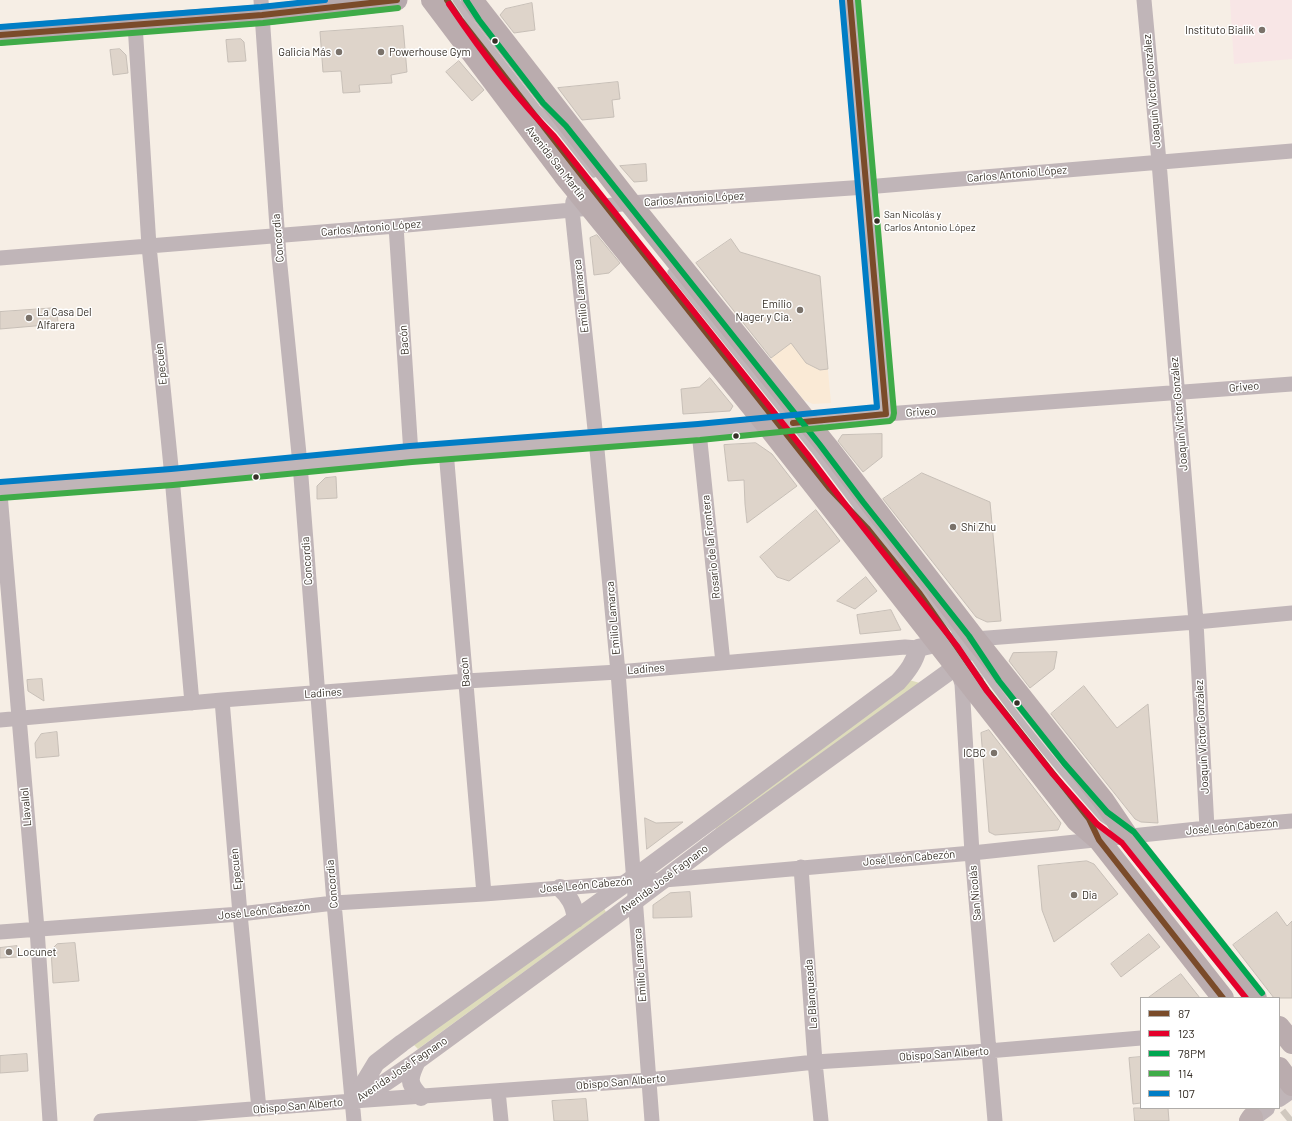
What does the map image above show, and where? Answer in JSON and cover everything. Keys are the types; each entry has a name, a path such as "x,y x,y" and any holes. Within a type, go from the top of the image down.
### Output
{"main road":[{"path":"0,35 135,24 261,8 397,0"},
{"name":"Avenida San Martín","path":"432,0 575,188 603,206 786,423 833,455 960,648 1077,821 1099,840 1222,997"},
{"name":"Avenida San Martín","path":"472,0 603,206 786,423 960,648 1103,800 1128,837 1255,997"},
{"path":"1280,1028 1292,1043"},
{"path":"1280,1069 1292,1085"}],"street":[{"path":"850,0 886,414"},
{"name":"Joaquín Victor González","path":"1144,0 1159,162 1196,622 1207,828"},
{"name":"Concordia","path":"261,8 278,236 300,464 334,903 354,1121"},
{"name":"Epecuén","path":"135,24 149,246 172,477 192,703"},
{"name":"Carlos Antonio López","path":"0,258 396,226 603,206 866,187 1292,151"},
{"name":"Emilio Lamarca","path":"603,206 596,439 618,672 631,881 635,901 652,1121"},
{"name":"Bacón","path":"396,226 411,454"},
{"name":"Griveo","path":"0,490 172,477 446,451 699,432 886,414 1292,384"},
{"name":"Rosario de la Frontera","path":"699,432 723,663"},
{"name":"Bacón","path":"446,451 484,894"},
{"name":"Llavallol","path":"0,494 37,929 50,1121"},
{"name":"Ladines","path":"0,720 222,700 466,681 618,672 905,647 960,648 1292,613"},
{"name":"Avenida José Fagnano","path":"353,1101 376,1063 631,881 898,682 916,657 918,648"},
{"name":"San Nicolás","path":"960,648 972,853 995,1121"},
{"name":"Avenida José Fagnano","path":"353,1101 386,1082 417,1061 635,901 960,648"},
{"name":"Epecuén","path":"222,700 240,914 259,1109"},
{"name":"José León Cabezón","path":"0,932 240,914 334,903 484,894 631,881 662,880 972,853 1207,828 1292,822"},
{"name":"La Blanqueada","path":"801,867 821,1121"},
{"path":"560,888 572,901 576,919"},
{"name":"Obispo San Alberto","path":"101,1121 648,1080 816,1062 988,1051 1140,1038"},
{"path":"402,1043 417,1061 410,1075 414,1089 421,1097"},
{"path":"1280,1097 1292,1089"},
{"path":"498,1091 501,1121"}],"lane":[{"path":"447,0 465,26 603,206"},
{"path":"456,0 473,25 537,108 560,131 603,206"}],"shaded area":[{"name":"Instituto Bialik","path":"1230,0 1292,0 1292,59 1234,64"},
{"path":"823,317 831,403 813,404 804,400 771,358"},
{"path":"909,680 920,683 717,832 715,827"},
{"path":"603,907 606,912 418,1049 414,1045"}],"building":[{"path":"532,3 535,30 514,33 500,15 505,9"},
{"path":"403,26 407,72 391,75 392,83 359,85 360,92 343,93 341,71 323,72 320,32"},
{"path":"241,39 244,42 246,61 228,62 226,40"},
{"path":"120,49 126,55 128,73 113,75 110,50"},
{"path":"459,61 484,90 472,101 446,72"},
{"path":"618,82 620,99 612,100 614,117 582,120 558,88"},
{"path":"646,164 647,181 634,182 620,166"},
{"path":"597,235 620,263 609,273 594,275 590,238"},
{"path":"731,239 740,252 820,276 828,369 820,370 806,363 791,343 771,358 696,263"},
{"name":"La Casa Del Alfarera","path":"57,308 58,324 0,329 0,312"},
{"path":"710,378 733,406 730,411 683,414 681,389 699,387"},
{"path":"882,434 882,457 863,472 838,441 842,435"},
{"path":"756,443 772,454 797,486 747,523 744,480 728,481 724,445"},
{"path":"922,473 990,502 1001,621 987,622 976,617 883,499"},
{"path":"336,477 337,498 317,499 317,486 325,478"},
{"path":"816,510 840,541 789,581 777,577 760,557"},
{"path":"866,577 877,591 855,609 837,601"},
{"path":"891,610 901,630 860,634 857,615"},
{"path":"1057,652 1054,669 1030,688 1009,661 1013,653"},
{"path":"42,679 44,701 28,691 27,680"},
{"path":"1084,686 1117,728 1148,704 1158,823 1141,822 1135,819 1051,714"},
{"path":"989,730 1061,823 1058,830 995,835 989,832 981,733"},
{"path":"57,732 59,756 36,758 35,743 41,734"},
{"path":"645,818 656,823 683,822 647,849"},
{"path":"1087,861 1094,864 1118,894 1054,942 1042,910 1038,866"},
{"path":"690,892 692,917 653,918 653,905 670,893"},
{"path":"1277,912 1287,926 1292,921 1292,998 1273,997 1233,945"},
{"path":"1149,934 1160,947 1121,977 1111,964"},
{"path":"75,943 79,981 53,983 51,950 57,944"},
{"name":"Locunet","path":"17,946 17,957 0,958 0,948"},
{"path":"1181,974 1199,997 1149,997"},
{"path":"27,1054 28,1071 0,1073 0,1056"},
{"path":"1140,1057 1140,1103 1133,1104 1129,1058"},
{"path":"586,1099 588,1121 554,1121 552,1101"},
{"path":"1134,1108 1168,1109 1169,1121 1135,1121"}],"tunnel":[{"path":"1287,1121 1292,1117"}],"transit line":[{"name":"107","path":"0,27 261,7 325,0"},
{"name":"87","path":"0,35 262,15 397,0"},
{"name":"87","path":"447,0 460,19 582,176 829,488 867,528 920,594 987,690 1089,819 1099,840 1222,997"},
{"name":"78PM","path":"466,0 479,20 543,103 566,126 820,445 969,636 999,681 1064,763 1107,812 1134,832 1262,993"},
{"name":"87","path":"793,423 886,414 850,0"},
{"name":"114","path":"1,498 173,485 412,462 700,440 890,421 893,418 894,413 858,0"},
{"name":"107","path":"0,482 171,469 410,446 698,424 877,407 842,1"},
{"name":"123","path":"449,4 498,73 554,136 808,455 957,646 987,691 1052,773 1097,824 1122,843 1245,997"},
{"name":"114","path":"1,43 263,23 398,8"}],"place":[{"name":"Instituto Bialik","path":"1262,30"},
{"name":"Galicia Más","path":"339,52"},
{"name":"Powerhouse Gym","path":"381,52"},
{"name":"San Nicolás y Carlos Antonio López","path":"877,221"},
{"name":"Emilio Nager y Cia.","path":"800,310"},
{"name":"La Casa Del Alfarera","path":"29,318"},
{"name":"Shi Zhu","path":"953,527"},
{"name":"ICBC","path":"994,753"},
{"name":"Dia","path":"1074,895"},
{"name":"Locunet","path":"9,952"}]}
